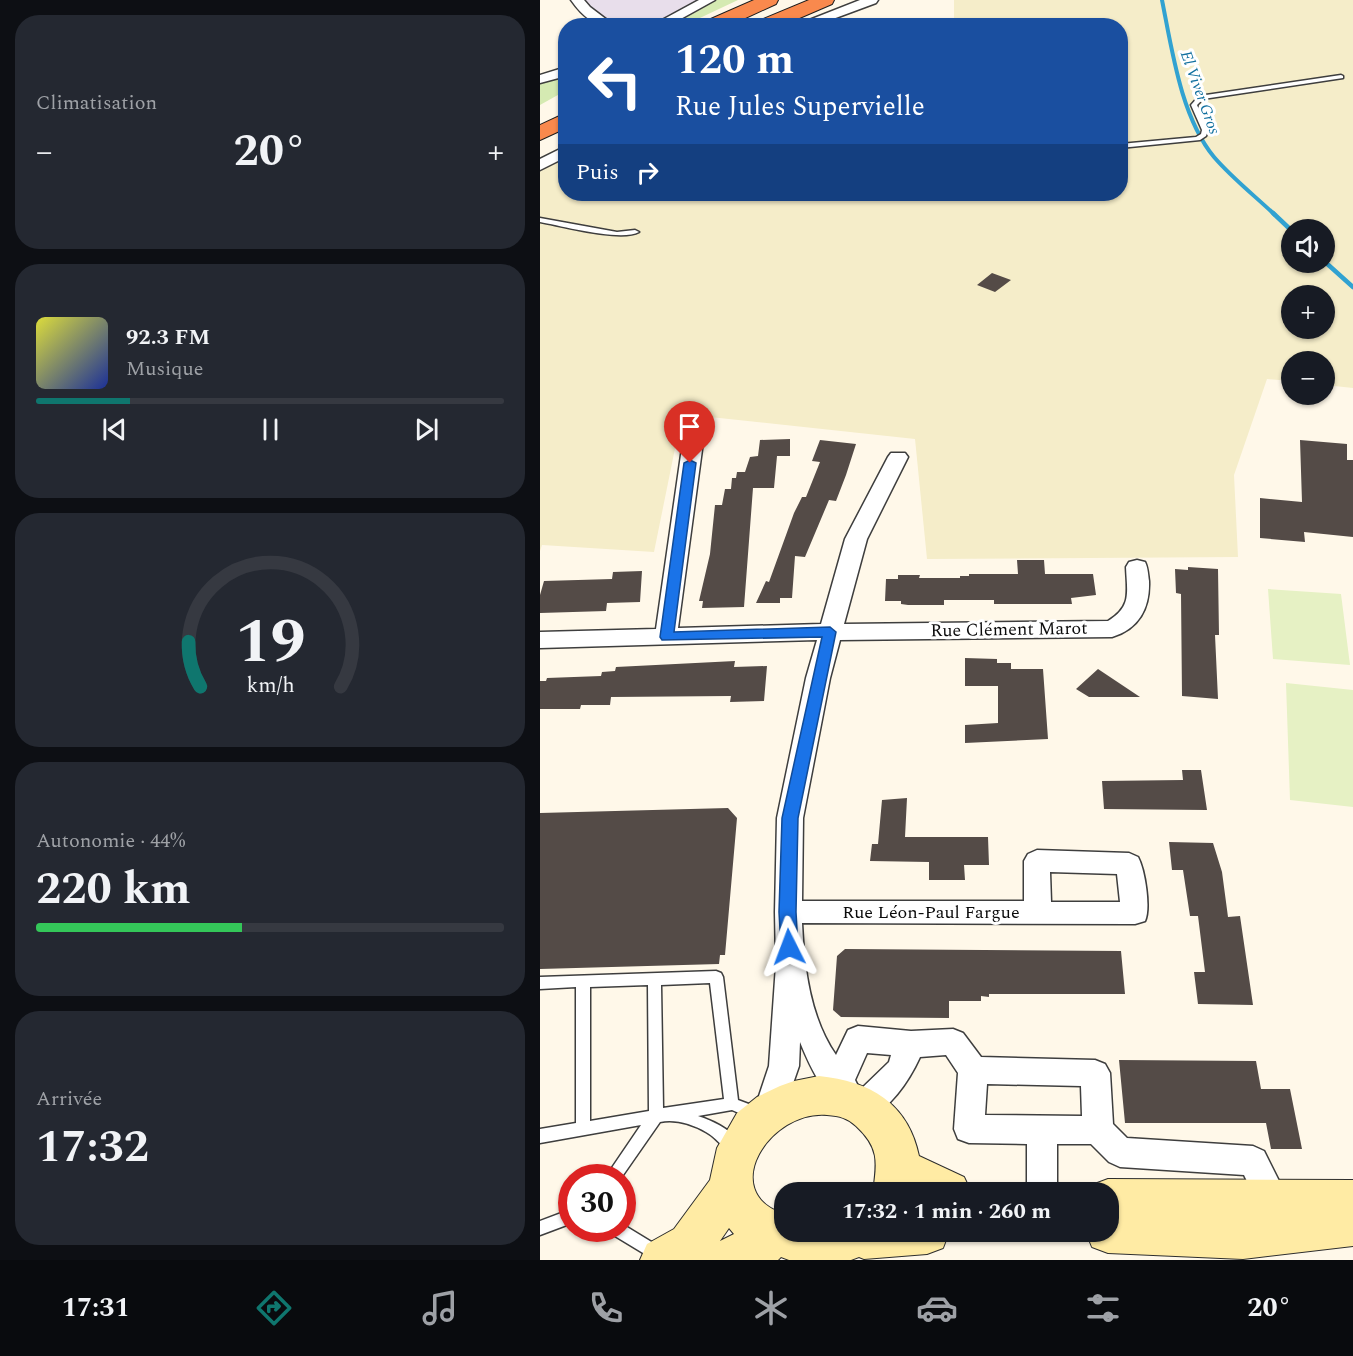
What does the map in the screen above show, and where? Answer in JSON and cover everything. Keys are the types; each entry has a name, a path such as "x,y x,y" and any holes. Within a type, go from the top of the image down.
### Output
{"highway":[{"path":"713,18 750,0"},
{"path":"729,18 769,0"},
{"path":"757,18 799,0"},
{"path":"781,18 825,0"},
{"path":"540,115 558,105"},
{"path":"540,134 558,124"},
{"path":"540,140 558,130"}],"main road":[{"path":"665,1259 690,1245 734,1168 754,1110 810,1095 851,1097 886,1127 896,1147 897,1180"},
{"path":"734,1168 736,1208 767,1253 825,1254 855,1244"},
{"path":"1206,1235 1252,1220 1263,1214 1272,1199"},
{"path":"1119,1200 1353,1201"},
{"path":"1119,1231 1243,1237 1353,1224"}],"street":[{"path":"577,0 585,10 597,18"},
{"path":"673,18 709,0"},
{"path":"822,18 872,0"},
{"path":"540,80 558,74"},
{"path":"540,165 558,155"},
{"path":"666,637 696,420"},
{"path":"754,1110 784,1066 790,965 788,912 790,818 830,632 856,539 898,458"},
{"name":"Rue Clément Marot","path":"540,640 830,632 1112,629 1132,617 1138,604 1137,567"},
{"name":"Rue Léon-Paul Fargue","path":"788,912 1038,913"},
{"path":"790,965 802,1013 821,1058 851,1097"},
{"path":"851,1097 858,1039 911,1044 953,1042 973,1070 969,1129 1098,1130"},
{"path":"851,1097 899,1071 911,1044"},
{"path":"973,1070 1095,1073 1098,1130 1120,1152 1253,1161 1272,1199"},
{"path":"1042,1130 1042,1182"}],"lane":[{"path":"1128,145 1201,137 1205,130 1194,105 1201,97 1341,77"},
{"path":"540,220 617,234 635,232"},
{"path":"540,983 716,977 754,1110 673,1113 540,1136"},
{"path":"622,1164 656,1116 654,978"},
{"path":"583,982 583,1129"},
{"path":"673,1113 711,1127 734,1168"},
{"path":"540,1228 558,1221"},
{"path":"636,1241 665,1259"}],"shaded area":[{"path":"584,0 702,0 666,18 605,18 592,11"},
{"path":"954,0 1353,0 1353,388 1335,386 1335,351 1281,351 1281,380 1267,379 1234,475 1238,557 927,559 915,439 682,414 654,552 542,545 540,551 540,169 558,158 558,201 1128,201 1128,18 954,18"}],"green space":[{"path":"715,0 738,0 700,18 680,18"},
{"path":"558,76 558,95 540,105 540,82"},
{"path":"1268,589 1341,594 1350,665 1273,659"},
{"path":"1286,683 1353,690 1353,807 1290,800"}],"building":[{"path":"992,273 1011,280 995,292 977,285"},
{"path":"790,439 790,456 777,456 774,488 753,488 744,607 702,608 703,601 699,601 710,554 715,505 722,505 725,489 731,489 732,478 736,478 737,472 745,472 750,457 758,456 760,440"},
{"path":"820,440 856,444 836,501 829,500 805,557 795,556 792,598 780,598 780,603 756,603 766,581 769,582 794,513 802,497 806,497 820,462 812,461"},
{"path":"1300,440 1347,444 1347,460 1353,460 1353,537 1304,532 1305,542 1260,538 1260,498 1302,502"},
{"path":"1017,560 1044,560 1045,574 1093,574 1096,595 1071,598 1072,604 994,604 994,600 944,600 944,605 908,605 901,604 901,601 885,601 886,579 898,579 898,575 920,575 919,578 960,578 960,576 969,576 969,574 1018,574"},
{"path":"1188,567 1218,569 1219,635 1215,635 1218,699 1182,696 1181,594 1176,593 1175,569 1188,570"},
{"path":"642,571 640,602 607,603 606,611 540,613 540,595 544,581 612,579 613,572"},
{"path":"965,658 997,659 997,663 1011,663 1011,669 1043,669 1048,739 965,743 965,725 998,723 998,686 965,686"},
{"path":"735,661 734,667 767,666 764,701 730,702 731,696 611,697 610,705 581,705 580,709 540,709 540,681 546,681 547,678 601,676 602,672 615,671 616,667"},
{"path":"1098,669 1140,697 1089,697 1076,689"},
{"path":"1182,770 1201,770 1207,810 1104,809 1102,781 1183,780"},
{"path":"907,798 905,837 988,837 989,865 964,865 965,880 929,880 929,862 870,861 872,844 878,844 882,800"},
{"path":"728,808 737,818 725,955 720,955 719,964 540,969 540,813"},
{"path":"1169,842 1213,843 1222,872 1228,917 1240,916 1253,1005 1198,1004 1194,972 1205,972 1198,916 1190,916 1183,870 1172,870"},
{"path":"845,949 1121,951 1125,994 989,994 989,997 981,996 981,1001 949,1001 949,1018 841,1017 833,1010 837,956"},
{"path":"1119,1060 1256,1061 1261,1089 1290,1089 1302,1149 1271,1149 1266,1123 1125,1123"}],"waterway":[{"name":"El Viver Gros","path":"1162,0 1179,82 1193,123 1221,165 1275,215"},
{"name":"El Viver Gros","path":"1273,213 1281,221"},
{"name":"El Viver Gros","path":"1335,271 1353,287"}],"route":[{"path":"690,463 666,637 830,632 818,678 790,818 789,947"}]}
